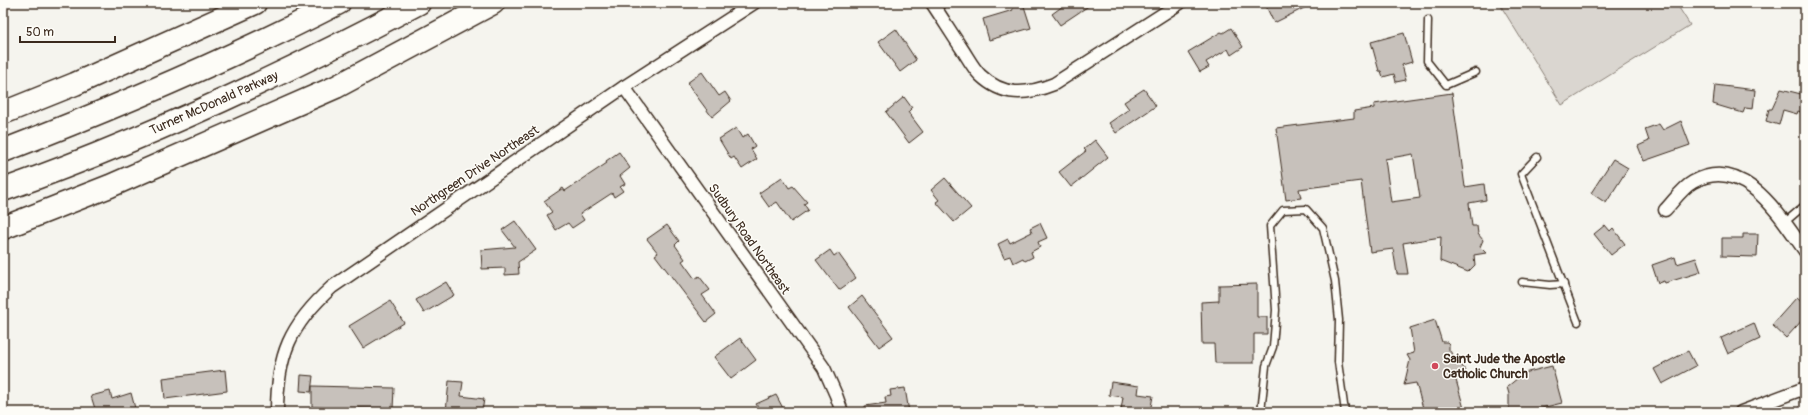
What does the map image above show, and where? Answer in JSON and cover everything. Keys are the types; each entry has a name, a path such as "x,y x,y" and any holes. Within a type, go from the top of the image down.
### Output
{"highway":[{"path":"3,113 75,84 254,3"},
{"path":"3,151 82,120 190,74 339,3"},
{"name":"Turner McDonald Parkway","path":"3,190 75,163 205,108 331,49 419,3"},
{"path":"3,228 110,186 336,87 493,3"}],"street":[{"name":"Northgreen Drive Northeast","path":"277,412 277,391 280,365 286,347 293,332 314,303 332,287 398,240 624,87 754,3"},
{"path":"932,3 979,74 998,87 1020,93 1034,92 1054,84 1180,3"},
{"name":"Sudbury Road Northeast","path":"624,87 824,368 836,394 842,412"},
{"path":"1665,210 1692,182 1718,175 1731,176 1752,187 1762,195 1805,251"},
{"path":"1741,412 1805,388"}],"lane":[{"path":"1428,20 1427,62 1446,85 1476,72"},
{"path":"1537,157 1521,174 1578,322"},
{"path":"1784,223 1805,205"},
{"path":"1261,412 1266,366 1273,347 1276,310 1270,226 1283,210 1306,209 1323,228 1335,281 1339,320 1338,362 1345,412"},
{"path":"1522,282 1550,285 1564,284"}],"shaded area":[{"path":"1499,3 1676,3 1690,25 1562,105"}],"building":[{"path":"1011,3 1023,3 1031,28 989,40 983,19 1013,10"},
{"path":"1067,3 1093,3 1060,25 1052,14"},
{"path":"1272,3 1314,3 1274,23 1266,6"},
{"path":"1231,28 1243,47 1231,55 1228,49 1206,62 1209,67 1200,72 1188,52 1221,32 1223,33"},
{"path":"896,29 916,60 900,72 878,42"},
{"path":"1404,33 1412,62 1402,65 1406,80 1396,82 1394,74 1383,77 1381,71 1379,71 1371,42"},
{"path":"702,72 719,96 725,92 731,101 712,117 687,83"},
{"path":"1715,85 1755,90 1753,109 1745,108 1743,113 1713,104"},
{"path":"1144,89 1156,106 1116,133 1109,123 1129,109 1124,102"},
{"path":"1781,89 1805,95 1805,114 1798,111 1797,114 1783,110 1779,125 1766,121 1769,109 1772,109"},
{"path":"1452,93 1465,187 1484,184 1486,200 1469,203 1472,226 1477,226 1478,234 1483,240 1480,247 1486,253 1474,255 1475,265 1468,272 1440,261 1441,237 1403,243 1408,274 1397,274 1393,249 1370,252 1361,181 1299,189 1301,198 1286,200 1276,128 1354,118 1354,111 1374,108 1374,104","holes":["1413,154 1420,198 1391,202 1385,159"]},
{"path":"904,97 912,108 908,112 923,132 909,143 886,112"},
{"path":"1681,121 1690,145 1644,161 1638,146 1649,141 1645,129 1659,124 1663,130"},
{"path":"736,128 742,138 748,134 755,146 751,149 757,159 742,169 734,157 731,159 719,139"},
{"path":"1095,140 1108,157 1071,187 1059,172 1086,151 1084,149"},
{"path":"619,152 630,168 620,176 625,184 620,187 623,191 614,197 612,193 580,214 584,220 572,228 568,223 556,230 547,215 552,212 544,201 563,188 565,191 607,163 606,161"},
{"path":"1613,159 1628,168 1606,203 1591,193"},
{"path":"782,177 789,188 793,186 807,202 804,204 808,210 791,222 777,202 769,207 759,193"},
{"path":"945,178 971,208 954,222 936,202 939,200 931,190"},
{"path":"515,221 536,250 518,262 519,274 505,275 505,268 482,269 481,250 515,247 502,230"},
{"path":"1040,223 1047,238 1038,242 1040,247 1031,252 1033,257 1025,261 1023,258 1013,263 1010,256 1004,258 998,244 1008,239 1010,243 1032,232 1030,228"},
{"path":"667,225 679,241 675,245 685,259 682,261 695,279 699,276 710,290 702,295 716,314 706,322 655,255 658,253 647,239"},
{"path":"1605,225 1610,231 1613,228 1625,244 1611,255 1594,234"},
{"path":"1743,234 1758,234 1757,257 1722,256 1722,238 1743,238"},
{"path":"830,250 834,256 838,253 856,278 839,290 816,260"},
{"path":"1675,257 1677,264 1696,258 1701,272 1665,283 1664,281 1658,283 1652,265"},
{"path":"446,282 454,295 424,313 416,300"},
{"path":"1257,284 1257,317 1267,317 1267,334 1254,334 1254,363 1215,363 1214,344 1202,344 1201,302 1219,301 1219,285"},
{"path":"862,296 893,337 879,347 849,307"},
{"path":"1797,297 1805,304 1805,317 1786,338 1772,325"},
{"path":"390,301 404,323 363,348 349,326"},
{"name":"Saint Jude the Apostle Catholic Church","path":"1435,320 1442,342 1447,342 1449,344 1449,350 1466,371 1454,373 1465,412 1424,412 1416,383 1404,385 1410,360 1407,355 1414,353 1410,328"},
{"path":"1754,323 1760,339 1728,354 1721,338"},
{"path":"740,338 756,360 731,379 714,357"},
{"path":"1688,351 1696,366 1662,384 1654,369"},
{"path":"1552,366 1562,403 1525,412 1509,412 1509,394 1507,387 1524,373"},
{"path":"225,370 227,391 165,399 163,378"},
{"path":"301,375 313,376 311,392 300,391"},
{"path":"449,381 463,382 461,396 484,399 482,412 446,412"},
{"path":"1111,382 1139,386 1138,394 1153,396 1150,412 1121,410 1123,397 1109,395"},
{"path":"312,386 394,388 393,409 358,408 358,412 336,412 336,408 312,407"},
{"path":"905,388 909,412 865,412 865,406 886,403 885,397 891,396 890,390"},
{"path":"110,391 112,399 131,393 136,412 96,412 91,396"},
{"path":"776,395 785,412 761,412 756,404"}],"place":[{"name":"Saint Jude the Apostle Catholic Church","path":"1435,366"}]}
